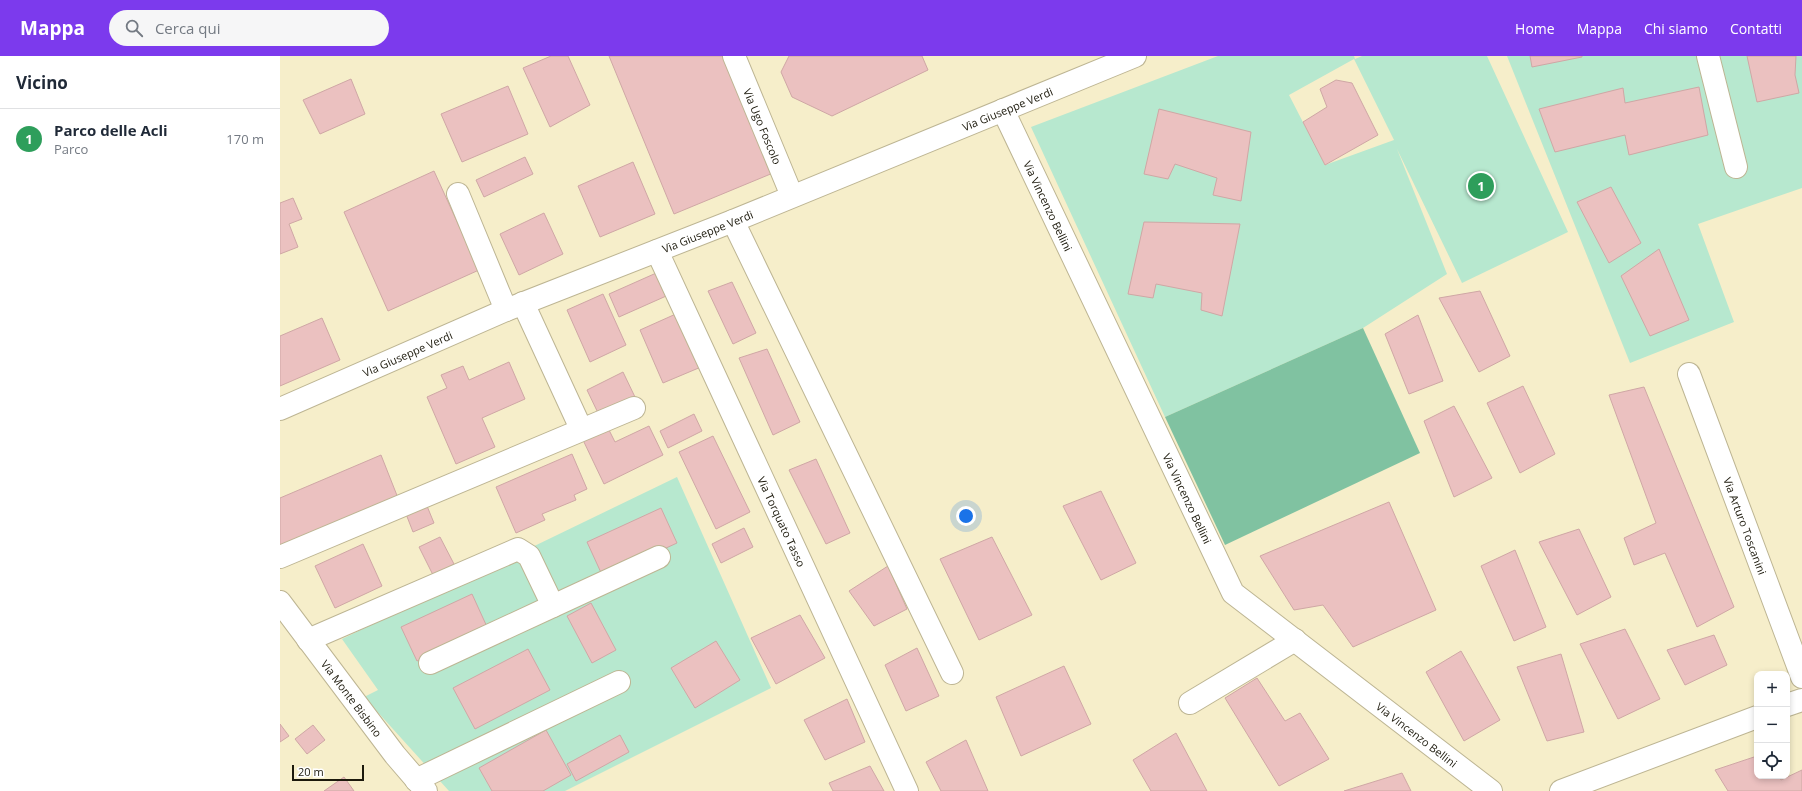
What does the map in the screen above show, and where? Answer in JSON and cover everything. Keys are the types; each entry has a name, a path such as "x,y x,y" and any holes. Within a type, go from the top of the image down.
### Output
{"street":[{"name":"Via Ugo Foscolo","path":"734,56 792,196"},
{"name":"Via Giuseppe Verdi","path":"280,409 515,307 733,221 1003,110 1113,60 1135,56"},
{"path":"1708,56 1736,167"},
{"name":"Via Vincenzo Bellini","path":"1003,110 1234,593 1491,791"},
{"path":"458,194 515,307 576,420"},
{"path":"733,221 952,674"},
{"name":"Via Torquato Tasso","path":"657,251 907,791"},
{"name":"Via Arturo Toscanini","path":"1689,374 1802,677"},
{"path":"280,557 634,408"},
{"path":"308,640 518,549 529,556 553,606"},
{"path":"430,663 660,557"},
{"name":"Via Monte Bisbino","path":"280,602 395,755 421,785"},
{"path":"1190,703 1295,640"},
{"path":"421,785 619,682"},
{"path":"1790,705 1802,700"},
{"path":"1561,791 1754,718"}],"green space":[{"path":"1218,56 1354,56 1355,59 1362,56 1487,56 1568,232 1462,283 1397,149 1447,274 1363,328 1165,417 1031,127","holes":["1354,59 1394,140 1325,165 1289,95"]},
{"path":"1507,56 1802,56 1802,188 1698,224 1734,322 1630,363"},
{"path":"1363,328 1420,453 1225,545 1165,417"},
{"path":"677,477 771,688 565,791 449,791 364,697 378,690 342,639"}],"building":[{"path":"551,56 568,56 590,105 550,127 523,68"},
{"path":"609,56 724,56 773,173 674,214"},
{"path":"789,56 922,56 928,70 832,116 792,97 781,72"},
{"path":"1530,56 1582,56 1582,57 1532,67"},
{"path":"1747,56 1796,56 1795,75 1799,93 1757,102"},
{"path":"351,79 365,114 320,134 303,100"},
{"path":"1336,80 1352,83 1378,135 1325,165 1303,122 1327,107 1320,89"},
{"path":"508,86 528,134 462,162 441,114"},
{"path":"1699,87 1708,135 1629,155 1625,135 1555,152 1539,109 1623,88 1625,103"},
{"path":"1159,109 1251,132 1241,201 1213,195 1217,178 1175,164 1168,179 1144,174"},
{"path":"525,157 533,174 484,197 476,180"},
{"path":"633,162 655,214 600,237 578,186"},
{"path":"434,171 479,270 388,311 344,212"},
{"path":"1611,187 1641,243 1609,263 1577,202"},
{"path":"293,198 302,219 289,224 298,247 280,254 280,203"},
{"path":"544,213 563,254 519,275 500,234"},
{"path":"1144,222 1240,224 1222,316 1201,310 1202,293 1156,284 1153,298 1128,294"},
{"path":"1659,249 1689,320 1650,336 1621,276"},
{"path":"663,270 673,293 619,317 609,294"},
{"path":"732,282 756,333 733,344 708,291"},
{"path":"1480,291 1510,356 1479,372 1439,298"},
{"path":"603,294 626,345 590,362 567,310"},
{"path":"678,313 701,367 663,383 640,330"},
{"path":"1418,315 1443,381 1409,394 1385,334"},
{"path":"322,318 340,360 280,386 280,336"},
{"path":"767,349 800,422 773,435 739,358"},
{"path":"509,362 525,399 482,418 495,447 456,464 427,397 447,388 441,375 463,366 469,380"},
{"path":"623,372 635,397 599,415 587,390"},
{"path":"1523,386 1555,454 1520,473 1487,403"},
{"path":"1644,387 1734,607 1697,627 1665,553 1634,565 1624,538 1656,523 1609,395"},
{"path":"1454,406 1492,478 1454,497 1424,421"},
{"path":"694,414 702,431 668,448 660,431"},
{"path":"649,426 663,455 604,484 583,440 608,428 615,442"},
{"path":"713,436 750,512 716,529 679,452"},
{"path":"572,454 587,489 574,495 576,500 542,514 545,520 516,533 496,487"},
{"path":"381,455 398,498 280,548 280,498"},
{"path":"816,459 850,533 826,544 789,470"},
{"path":"1101,491 1136,563 1101,580 1063,506"},
{"path":"1389,502 1436,610 1353,647 1323,605 1294,610 1260,556"},
{"path":"427,506 434,523 413,532 406,514"},
{"path":"661,508 677,543 603,577 587,542"},
{"path":"744,528 753,547 721,563 712,544"},
{"path":"1579,529 1611,597 1577,615 1539,542"},
{"path":"440,537 454,564 433,575 419,547"},
{"path":"992,537 1032,615 979,640 940,559"},
{"path":"363,544 382,586 335,608 315,566"},
{"path":"1515,550 1546,627 1514,641 1481,566"},
{"path":"888,566 907,609 874,626 849,591"},
{"path":"472,594 488,629 417,661 401,627"},
{"path":"591,603 616,650 592,663 567,616"},
{"path":"800,615 825,658 776,684 751,638"},
{"path":"1625,629 1660,699 1618,719 1580,644"},
{"path":"1714,635 1727,665 1685,685 1667,650"},
{"path":"716,641 740,680 695,708 671,668"},
{"path":"917,648 939,696 906,711 885,665"},
{"path":"528,649 550,690 475,729 453,688"},
{"path":"1461,651 1500,720 1464,741 1426,672"},
{"path":"1561,654 1584,732 1547,741 1517,667"},
{"path":"1064,666 1091,724 1021,756 996,697"},
{"path":"1257,678 1285,721 1300,713 1329,759 1279,786 1225,698"},
{"path":"847,699 865,742 825,760 804,720"},
{"path":"280,724 289,736 280,742"},
{"path":"313,725 325,740 307,754 295,739"},
{"path":"546,730 571,775 543,791 492,791 479,768"},
{"path":"1176,733 1207,791 1151,791 1133,760"},
{"path":"620,735 629,752 576,781 567,764"},
{"path":"966,740 988,791 941,791 926,762"},
{"path":"1754,757 1754,779 1790,779 1790,776 1802,770 1802,791 1728,791 1715,770"},
{"path":"870,766 884,791 833,791 829,783"},
{"path":"1402,773 1411,791 1344,791"},
{"path":"344,777 354,791 324,791"}],"place":[{"name":"Parco delle Acli","path":"1481,186"}]}
